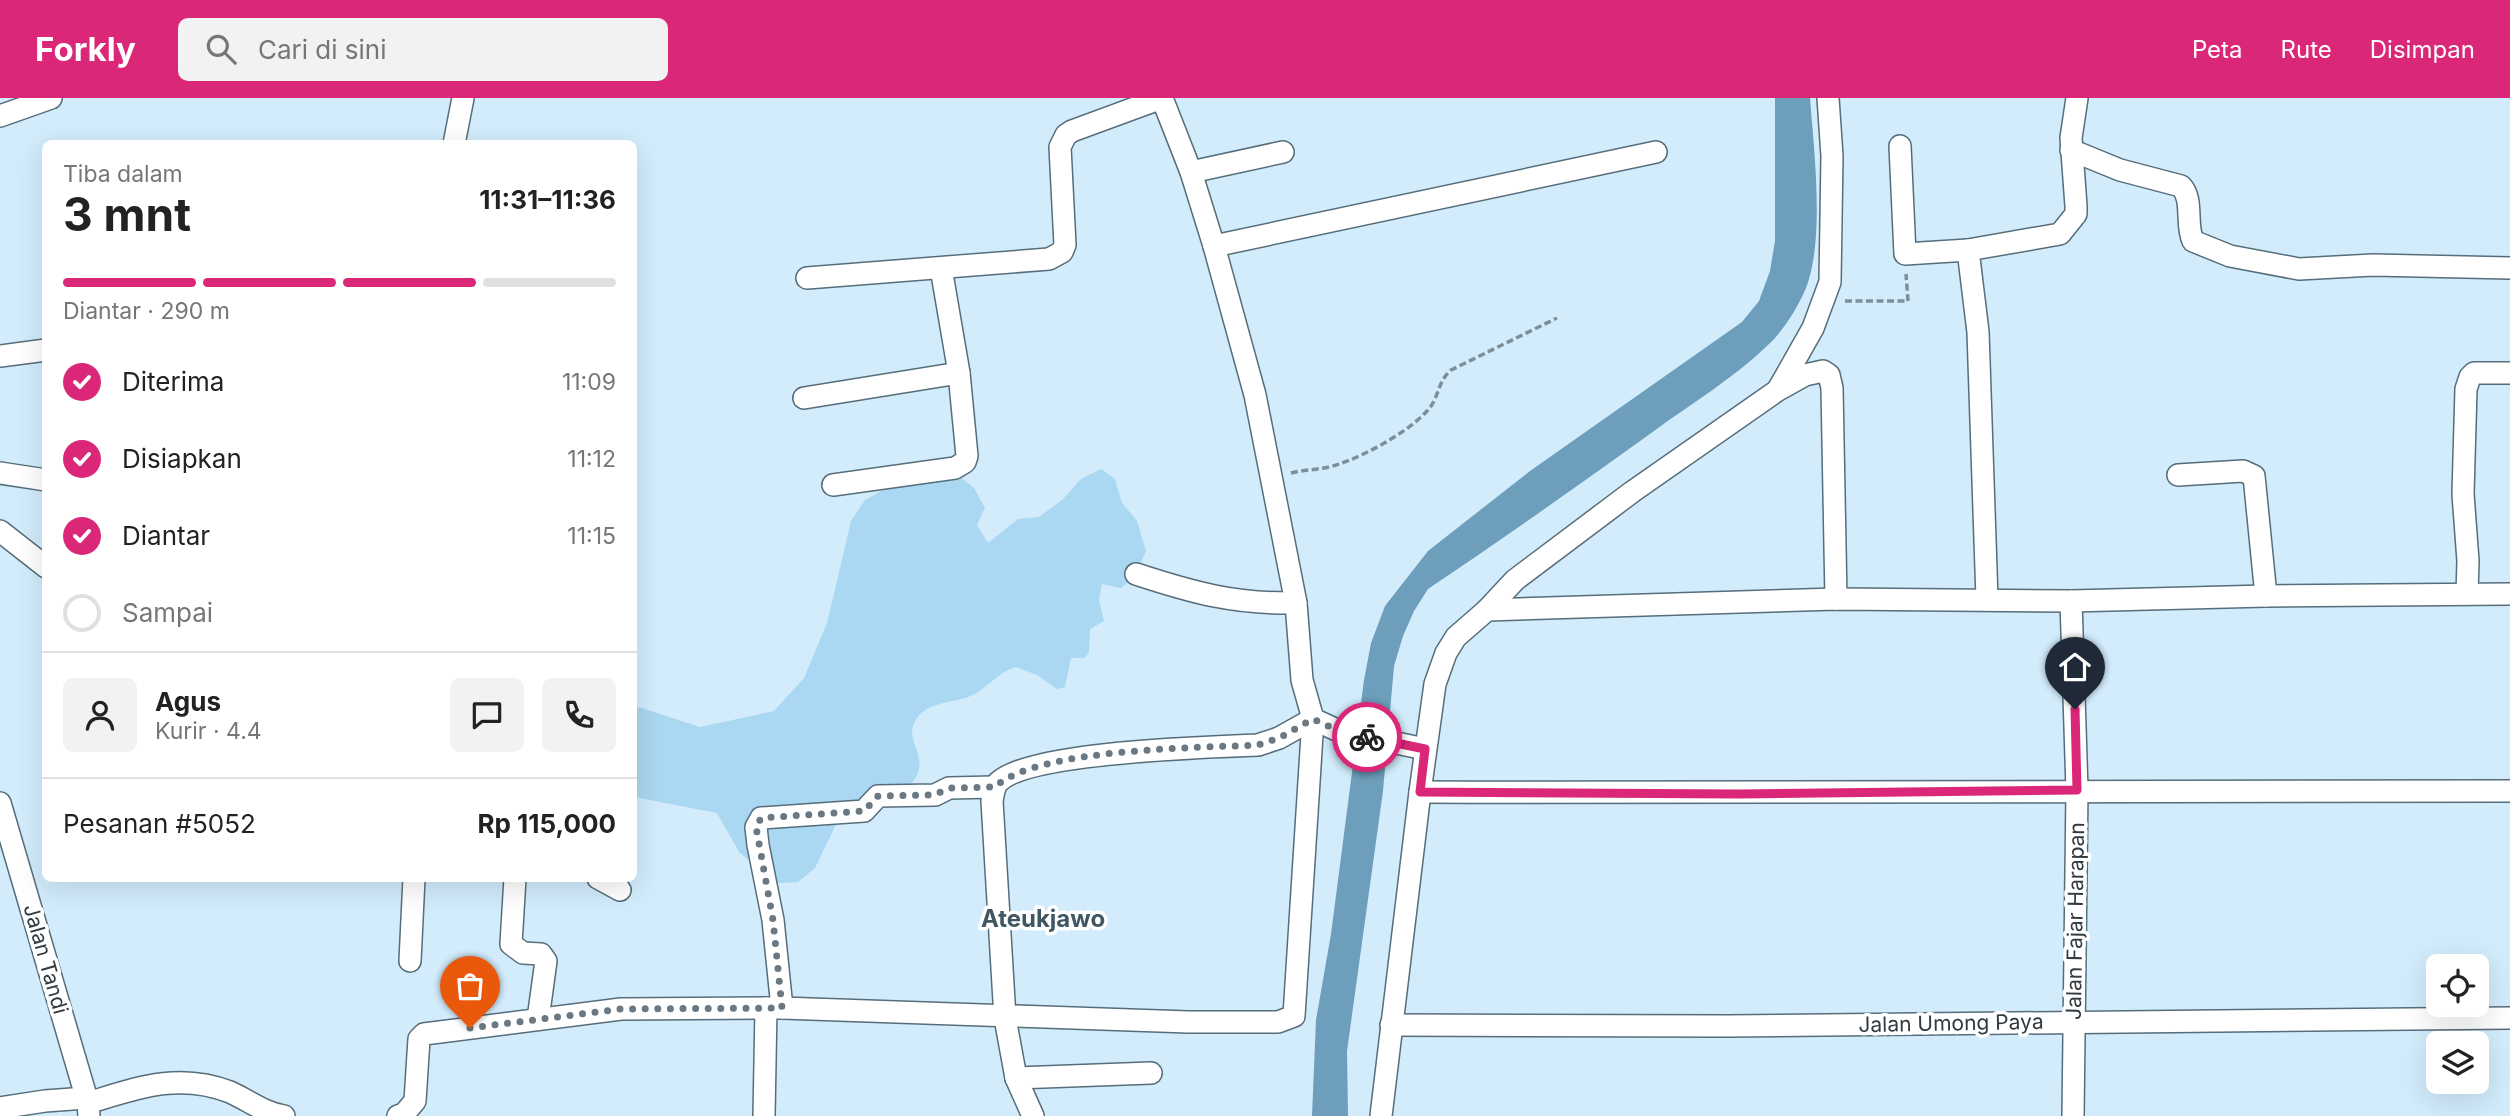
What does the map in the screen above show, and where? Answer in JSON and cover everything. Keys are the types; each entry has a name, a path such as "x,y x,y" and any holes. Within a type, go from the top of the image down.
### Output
{"street":[{"path":"0,116 51,98"},
{"path":"455,140 463,98"},
{"path":"398,1116 404,1114 415,1101 421,1036 537,1018 621,1009 774,1008 1005,1018 1278,1022 1294,1016 1313,719 1302,680 1296,603 1255,395 1191,172 1162,98 1072,131 1062,141 1060,147 1065,246 1057,257 807,278"},
{"path":"1778,390 1803,348 1830,282 1832,156 1828,98"},
{"path":"1900,146 1905,254 1968,250 2060,234 2076,214 2071,150 2077,98"},
{"path":"2071,150 2120,170 2181,186 2186,191 2189,232 2193,241 2230,256 2299,270 2373,265 2510,268"},
{"path":"1191,172 1283,152"},
{"path":"1214,246 1656,152"},
{"path":"1968,250 1978,332 1987,598"},
{"path":"833,485 961,466 967,456 959,373 941,268"},
{"path":"0,356 42,351"},
{"path":"1381,1116 1420,792 1417,747 1435,684 1446,653 1456,637 1487,610 1515,580 1600,516 1778,390 1805,374 1823,371 1831,380 1836,598"},
{"path":"804,398 959,373"},
{"path":"2467,593 2468,561 2463,494 2466,389 2474,373 2510,373"},
{"path":"2178,475 2243,471 2255,476 2266,596"},
{"path":"0,473 42,479"},
{"path":"0,531 42,564"},
{"path":"1136,574 1197,594 1260,604 1296,603"},
{"path":"1487,610 1836,598 2071,601 2510,594"},
{"name":"Jalan Fajar Harapan","path":"2071,601 2077,790 2074,1116"},
{"path":"1313,719 1339,731 1417,747"},
{"path":"1033,1116 1016,1078 1005,1018 992,801 995,787 1003,779 1032,768 1096,754 1258,745 1279,738 1313,719"},
{"path":"764,1116 774,1008 773,920 756,827 761,818 864,811 878,796 934,795 949,788 995,787"},
{"path":"1420,792 1739,794 2077,790 2510,790"},
{"name":"Jalan Tandi","path":"1,807 88,1105"},
{"path":"410,961 414,882"},
{"path":"514,882 511,944 523,953 541,954 546,961 537,1018"},
{"path":"605,882 620,890"},
{"name":"Jalan Umong Paya","path":"1391,1025 1727,1026 2510,1018"},
{"path":"1016,1078 1151,1073"},
{"path":"0,1108 13,1104 88,1105 155,1083 188,1083 212,1086 272,1114 284,1116"}],"path":[{"path":"1824,301 1908,301 1905,254"},
{"path":"1272,477 1337,465 1378,445 1429,410 1442,378 1451,370 1557,318"}],"shaded area":[{"path":"1775,98 1810,98 1816,168 1817,220 1812,268 1803,295 1785,325 1768,345 1727,379 1428,589 1414,611 1394,666 1383,791 1347,1051 1348,1116 1312,1116 1316,1020 1331,934 1364,680 1371,643 1385,606 1428,551 1530,471 1742,322 1759,301 1770,271 1775,241"},
{"path":"1101,469 1115,479 1122,503 1137,521 1146,551 1135,576 1121,588 1102,584 1099,599 1104,621 1090,629 1089,653 1084,658 1071,658 1065,687 1057,689 1037,675 1015,667 975,694 933,706 919,715 912,735 919,768 915,779 906,788 882,801 842,812 815,868 798,882 777,883 739,852 717,813 637,798 637,708 700,727 774,711 804,678 827,623 851,521 865,500 899,481 959,476 974,488 985,508 977,525 988,543 1018,519 1039,517 1062,500 1081,479"}],"way so far":[{"path":"470,1028 621,1009 782,1008 773,920 756,827 761,818 864,811 878,796 934,795 949,788 995,787 1003,779 1032,768 1096,754 1258,745 1279,738 1313,719 1339,731 1367,737"}],"district":[{"name":"Ateukjawo","path":"1043,918"}],"route":[{"path":"1367,737 1425,749 1420,792 1739,794 2077,790 2075,709"}]}
